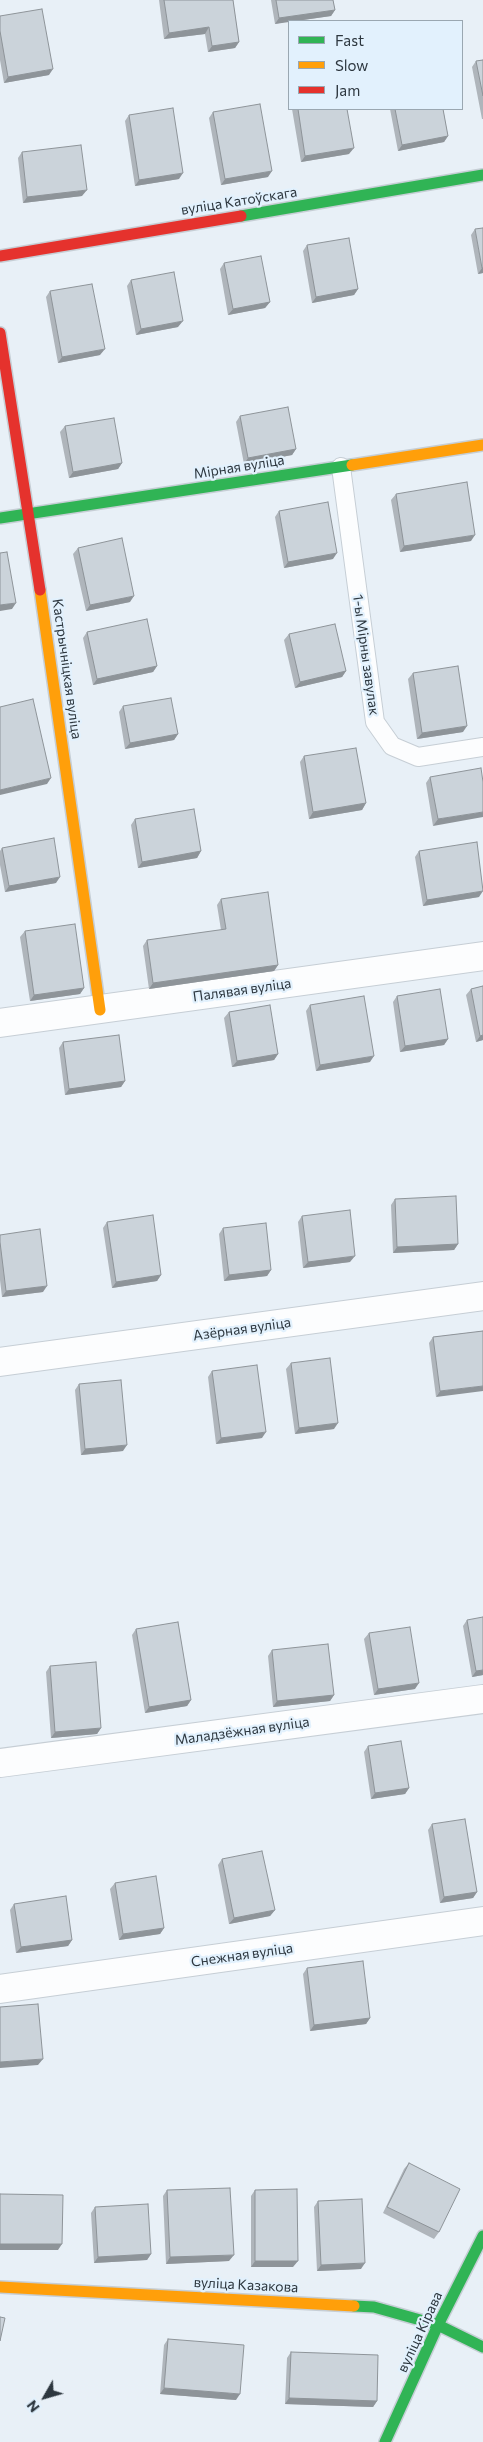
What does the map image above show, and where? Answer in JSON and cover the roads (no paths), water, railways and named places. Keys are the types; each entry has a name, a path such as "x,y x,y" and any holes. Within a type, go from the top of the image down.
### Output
{"street":[{"name":"вуліца Катоўскага","path":"0,256 483,176"},
{"name":"Кастрычніцкая вуліца","path":"0,333 29,513 100,1010"},
{"name":"Мірная вуліца","path":"0,518 483,445"},
{"name":"Палявая вуліца","path":"0,1023 483,956"},
{"name":"Азёрная вуліца","path":"0,1362 483,1296"},
{"name":"Маладзёжная вуліца","path":"0,1763 483,1699"},
{"name":"Снежная вуліца","path":"0,1989 483,1921"},
{"name":"вуліца Кірава","path":"385,2442 438,2325 483,2236"},
{"name":"вуліца Казакова","path":"0,2287 374,2307 438,2325 483,2347"}],"lane":[{"name":"1-ы Мірны завулак","path":"340,467 375,722 392,746 418,757 483,747"}]}
